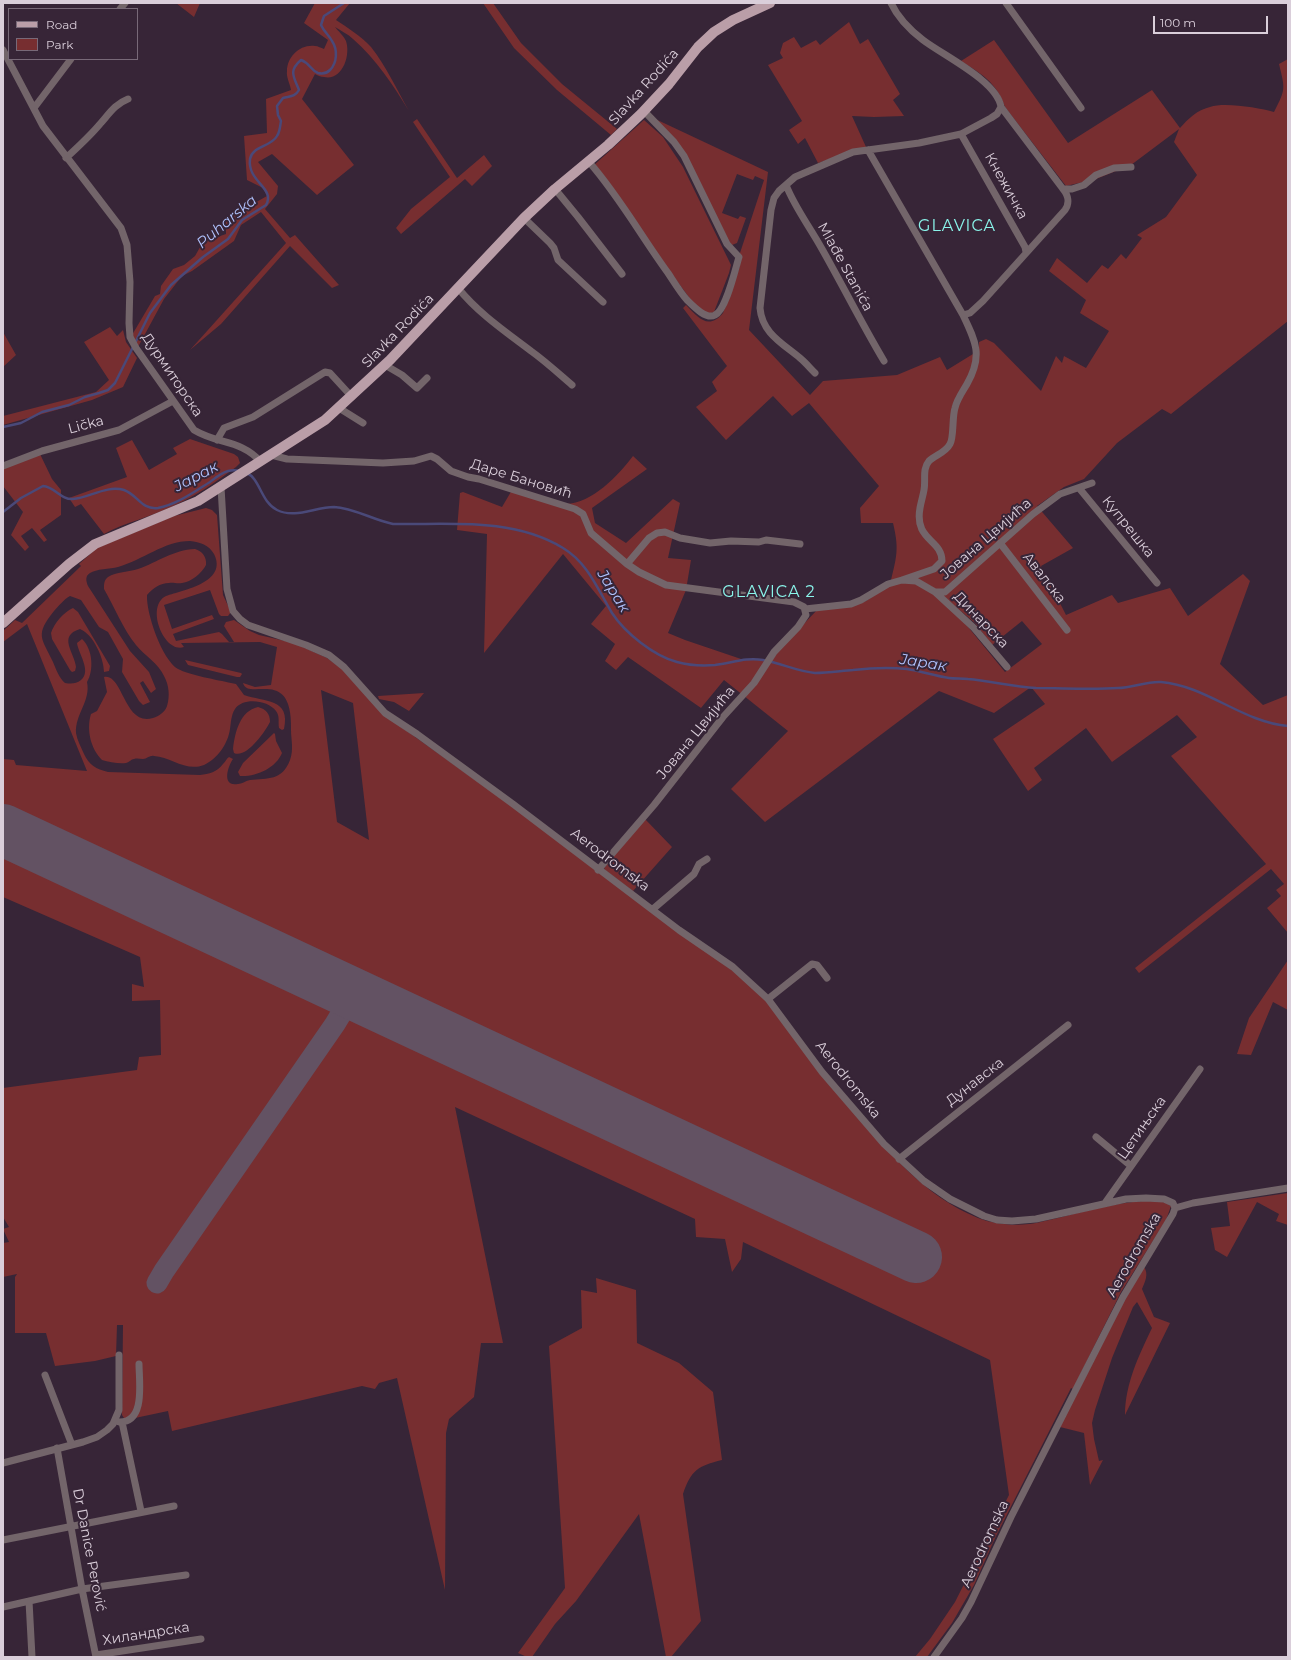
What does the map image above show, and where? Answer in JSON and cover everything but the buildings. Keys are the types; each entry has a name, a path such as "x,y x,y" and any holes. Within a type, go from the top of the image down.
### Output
{"main road":[{"name":"Slavka Rodića","path":"3,623 69,564 95,544 198,501 261,462 324,420 352,397 385,366 524,218 555,189 589,162 644,111 669,84 698,47 714,32 733,20 770,3"}],"street":[{"path":"891,3 900,17 922,39 971,71 990,86 998,96 1001,107 1066,193 1068,200 1067,207 1026,252 1024,257 983,301 970,313 963,315"},
{"path":"1006,3 1081,108"},
{"name":"Дурмиторска","path":"3,50 8,59"},
{"name":"Дурмиторска","path":"9,60 43,126 121,228 127,245 130,336 136,348 194,430 207,437 234,444 249,450 261,462"},
{"path":"34,108 70,60"},
{"path":"66,158 116,106 128,99"},
{"path":"815,373 799,357 788,350 771,334 760,316 761,291 771,210 774,198 795,177 853,152 920,143 961,134 997,114 1001,107"},
{"path":"589,162 604,178 653,252 688,300 706,316 710,317 716,314 724,303 739,258 727,244 684,156 674,142 644,111"},
{"name":"Кнежичка","path":"961,134 1025,247 1026,252"},
{"path":"805,609 851,604 861,600 888,584 934,569 942,561 940,552 926,536 918,522 924,490 925,470 927,464 945,450 950,444 955,407 972,375 977,357 977,350 972,333 963,315 868,150"},
{"path":"1063,189 1072,189 1084,185 1096,175 1114,168 1131,167"},
{"name":"Mlađe Stanića","path":"786,185 794,203 820,245 884,361"},
{"path":"555,189 622,274"},
{"path":"524,218 550,243 554,248 558,260 603,302"},
{"path":"458,288 465,297 491,320 533,352 572,385"},
{"path":"385,366 402,375 417,388 427,378"},
{"path":"217,440 224,428 253,417 326,372 330,373 352,397"},
{"name":"Lička","path":"3,466 42,451 119,430 173,401"},
{"path":"338,408 364,423"},
{"name":"Даре Бановић","path":"271,455 288,459 383,463 400,463 431,456 435,457 451,471 575,509 583,514 591,533 627,564 639,572 666,585 794,602 801,605 805,609"},
{"name":"Јована Цвијића","path":"902,580 916,581 935,592 944,592 1033,514 1060,494 1092,483"},
{"name":"Aerodromska","path":"221,487 227,589 233,611 240,619 248,625 306,645 329,656 344,667 385,713 417,734 513,804 598,870 653,909 679,930 733,967 768,999 822,1072 857,1113 899,1159 924,1181 950,1199 976,1213 997,1220 1012,1221 1036,1219 1105,1203 1139,1198 1164,1199 1171,1201 1175,1208 1123,1298 1011,1517 971,1602 962,1618 934,1657"},
{"name":"Купрешка","path":"1079,488 1157,584"},
{"path":"627,564 649,538 657,533 665,532 680,538 710,543 731,541 759,542 766,540 800,544"},
{"name":"Авалска","path":"1000,543 1067,630"},
{"name":"Динарска","path":"935,592 974,628 1007,667"},
{"name":"Јована Цвијића","path":"598,870 644,816 723,717 754,683 777,648 805,618 805,609"},
{"path":"653,909 694,874 699,864 707,858"},
{"path":"768,999 812,964 817,965 827,978"},
{"name":"Дунавска","path":"899,1159 1068,1025"},
{"name":"Цетињска","path":"1105,1203 1200,1069"},
{"path":"1096,1137 1131,1166"},
{"path":"1175,1208 1193,1203 1288,1188"},
{"path":"119,1356 118,1422 141,1511"},
{"path":"3,1464 97,1438 118,1422 130,1419 139,1407 139,1364"},
{"path":"45,1375 72,1445"},
{"name":"Dr Danice Perović","path":"57,1448 82,1589 96,1656"},
{"path":"3,1540 141,1511 174,1506"},
{"path":"3,1607 82,1589 186,1575"},
{"path":"29,1601 32,1657"},
{"name":"Хиландрска","path":"96,1656 201,1639"}],"green space":[{"path":"176,3 200,3 194,17"},
{"path":"315,3 350,3 336,20 359,36 371,47 409,111 377,64 351,37 335,27 346,41 347,54 344,66 336,75 330,77 322,77 315,74 302,99 354,165 317,195 272,154 258,162 278,186 277,194 265,209 290,238 295,235 339,285 332,288 290,246 221,324 190,350 286,243 261,212 241,225 234,241 192,271 182,276 164,299 138,347 132,335 155,296 160,294 161,286 173,269 184,265 195,256 203,242 226,234 226,219 267,196 263,188 247,180 244,136 267,133 266,99 291,90 287,73 289,61 295,52 309,46 316,46 324,49 328,40 304,23"},
{"path":"483,3 493,3 521,43 562,84 617,129 611,135 557,90 514,48"},
{"path":"849,22 860,44 868,39 900,94 893,100 904,116 852,116 866,147 818,163 805,138 798,144 789,130 802,121 768,65 783,58 780,53 783,43 794,37 801,48 816,40 820,45"},
{"path":"994,40 1068,143 1152,90 1180,128 1190,118 1205,108 1216,106 1242,106 1274,112 1281,98 1283,89 1279,64 1288,59 1288,321 1171,414 1162,409 1117,443 1084,479 1064,487 1037,506 1073,548 1041,566 1066,615 1112,595 1118,603 1170,588 1188,616 1243,574 1250,581 1220,664 1263,705 1288,695 1288,933 1267,908 1281,896 1276,890 1284,884 1271,869 1139,973 1135,968 1266,864 1171,756 1197,737 1177,715 1112,762 1086,728 1034,768 1042,780 1028,791 993,739 1045,704 1031,687 994,713 939,691 765,822 731,789 788,731 724,680 701,708 628,657 616,670 605,661 615,644 591,624 606,606 563,554 484,653 487,534 457,530 460,493 463,492 502,507 512,490 552,504 576,502 595,494 604,487 620,472 633,456 647,469 592,508 595,523 626,543 673,499 680,503 668,558 691,560 686,590 668,633 744,660 773,659 780,649 818,609 855,605 866,601 888,586 900,581 910,581 918,584 936,596 964,622 1005,672 1042,644 1022,621 992,645 975,623 931,586 914,579 891,580 896,552 896,539 893,523 861,523 860,508 879,486 809,403 792,416 773,396 726,440 696,407 717,391 712,382 727,366 683,308 686,305 699,318 708,322 718,318 723,313 740,266 739,256 764,180 755,176 753,180 737,174 722,213 738,219 740,216 746,218 737,243 732,245 723,233 685,153 666,131 651,117 768,172 749,330 810,395 823,381 897,375 940,357 947,370 973,354 979,348 979,342 986,339 994,343 1041,391 1056,356 1062,363 1064,356 1086,368 1109,331 1080,313 1086,300 1049,271 1057,258 1087,283 1102,265 1108,269 1121,254 1126,259 1142,238 1137,235 1166,217 1197,175 1174,142 1179,129 1131,165 1096,179 1066,186 1005,107 993,85 982,75 961,61"},
{"path":"417,119 457,178 484,155 492,166 472,186 465,179 401,234 396,228 411,209 450,177 413,122"},
{"path":"644,120 663,137 683,167 731,265 714,312 708,314 699,311 593,166"},
{"path":"110,327 117,336 123,330 126,342 137,358 123,387 92,400 3,425 3,416 96,392 109,380 84,342"},
{"path":"3,332 16,355 3,367"},
{"path":"190,439 234,454 238,457 240,463 190,498 165,510 121,526 104,534 81,504 75,507 69,498 127,477 116,448 132,440 149,470 177,454 173,448"},
{"path":"40,454 52,479 61,490 61,515 40,530 47,540 44,542 32,528 21,536 29,547 25,551 11,535 23,512 3,486 3,469"},
{"path":"206,508 212,510 217,515 223,595 231,612 228,616 221,616 219,614 210,590 164,605 172,629 212,615 214,619 173,634 176,641 219,632 229,642 234,642 224,626 226,622 234,620 250,631 259,635 294,643 327,658 341,668 383,714 534,822 753,987 767,1002 850,1106 892,1155 923,1184 940,1197 958,1209 978,1218 990,1222 1010,1225 1023,1225 1042,1222 1125,1203 1161,1201 1171,1206 1166,1220 1121,1292 1073,1389 1071,1388 996,1536 974,1585 952,1623 927,1657 915,1657 930,1639 955,1602 1009,1495 990,1360 743,1242 741,1259 732,1272 725,1239 696,1237 695,1219 455,1107 503,1343 481,1343 474,1397 449,1419 446,1433 445,1590 397,1378 379,1383 375,1389 362,1386 172,1431 168,1411 135,1418 124,1418 122,1415 123,1325 117,1325 116,1356 95,1361 55,1366 46,1333 15,1333 15,1277 17,1274 3,1277 3,1243 9,1242 3,1229 9,1227 3,1217 3,1088 137,1070 139,1057 161,1055 160,1000 132,1001 132,984 144,987 140,957 3,897 3,759 14,760 16,765 87,771 27,624 3,642 3,631 15,620 22,623 81,566 79,564 97,548 174,516","holes":["190,541 204,544 210,548 214,554 217,564 215,572 210,578 202,583 166,596 160,601 157,609 157,618 160,628 164,637 177,647 184,647 181,643 260,642 277,647 271,685 255,687 243,683 247,688 270,689 278,692 285,698 290,710 292,752 287,767 283,772 274,777 233,784 229,782 227,775 229,766 233,759 229,757 221,767 215,771 200,775 108,772 96,768 91,764 86,758 78,741 76,726 87,695 87,682 91,672 90,654 86,643 82,639 77,643 84,662 84,676 77,682 71,684 65,683 61,679 43,641 42,631 44,626 54,611 70,596 81,600 99,627 108,632 123,659 122,672 139,701 143,705 150,702 140,683 143,681 151,693 156,689 149,672 130,651 88,586 86,580 88,574 93,572 127,564 171,544","321,690 353,703 369,840 337,822"]},
{"path":"195,549 200,551 206,559 206,565 199,574 185,582 166,583 160,585 154,588 147,595 147,603 152,624 161,646 166,656 178,669 196,675 236,684 244,695 280,706 284,712 284,729 282,730 279,728 278,715 272,707 262,702 249,701 239,705 235,709 227,740 217,755 204,765 191,767 153,756 144,759 133,759 127,763 114,763 102,760 92,745 89,726 91,714 97,711 107,692 104,677 110,678 116,683 130,708 136,715 143,719 153,718 160,715 167,706 169,694 166,679 162,672 131,639 123,625 104,589 105,581 108,577 115,574 138,569 180,552"},
{"path":"73,608 78,612 110,666 109,671 104,672 104,666 97,647 89,636 80,629 73,632 68,640 75,662 75,671 72,672 70,670 52,639 52,629 66,612"},
{"path":"185,660 242,674 240,677 237,677 188,665"},
{"path":"424,693 409,711 394,702 379,699 378,696"},
{"path":"258,707 267,712 270,722 255,744 244,752 239,754 234,753 234,742 240,723 247,713"},
{"path":"274,733 282,753 279,758 270,767 259,773 240,776 238,772 243,763"},
{"path":"645,819 672,847 633,891 604,868"},
{"path":"1288,960 1288,1010 1273,1002 1251,1055 1237,1054 1249,1018"},
{"path":"1288,1193 1288,1225 1276,1221 1279,1214 1257,1202 1227,1257 1215,1250 1211,1228 1230,1226 1227,1202"},
{"path":"1144,1267 1146,1275 1142,1289 1154,1317 1170,1323 1125,1415 1127,1392 1130,1381 1152,1328 1137,1302 1133,1307 1112,1358 1095,1410 1092,1423 1094,1439 1099,1461 1103,1460 1090,1485 1084,1433 1060,1427 1124,1301"},
{"path":"596,1278 636,1290 637,1343 679,1363 713,1392 722,1460 707,1464 696,1470 689,1479 683,1494 701,1621 671,1657 666,1657 639,1514 576,1601 555,1624 532,1657 527,1657 518,1653 565,1588 549,1346 582,1328 581,1290 597,1293"}],"waterway":[{"name":"Puharska","path":"135,343 150,313 171,285 203,257 228,239 242,220 266,205 268,199 265,189 256,179 250,167 251,155 254,151 274,140 278,134 281,121 278,115 277,106 283,98 294,95 299,90 293,74 294,68 297,64 301,60 315,72 320,73 327,72 334,64 336,56 335,48 331,39 321,25 324,16 344,3"},
{"name":"Puharska","path":"3,427 21,423 42,412 69,405 85,397 108,390 115,383 133,347"},
{"name":"Јарак","path":"3,512 21,498 43,486 69,499 79,498 104,490 124,490 133,495 143,505 158,508 185,498 223,473 231,470 240,471"},
{"name":"Јарак","path":"247,473 255,480 267,502 277,510 284,512 298,513 334,507 356,512 393,524 458,524 502,527 523,531 543,538 563,548 579,561 592,578 612,613 632,636 659,655 677,662 691,665 710,665 757,659 770,661 801,671 815,673 873,668 900,668 949,678 977,680 1036,688 1108,689 1161,682 1194,690 1255,718 1288,726"}],"taxiway":[{"path":"157,1283 335,1024 353,994"}],"runway":[{"path":"3,830 916,1257"}],"district":[{"name":"GLAVICA","path":"957,226"},
{"name":"GLAVICA 2","path":"769,592"}]}
